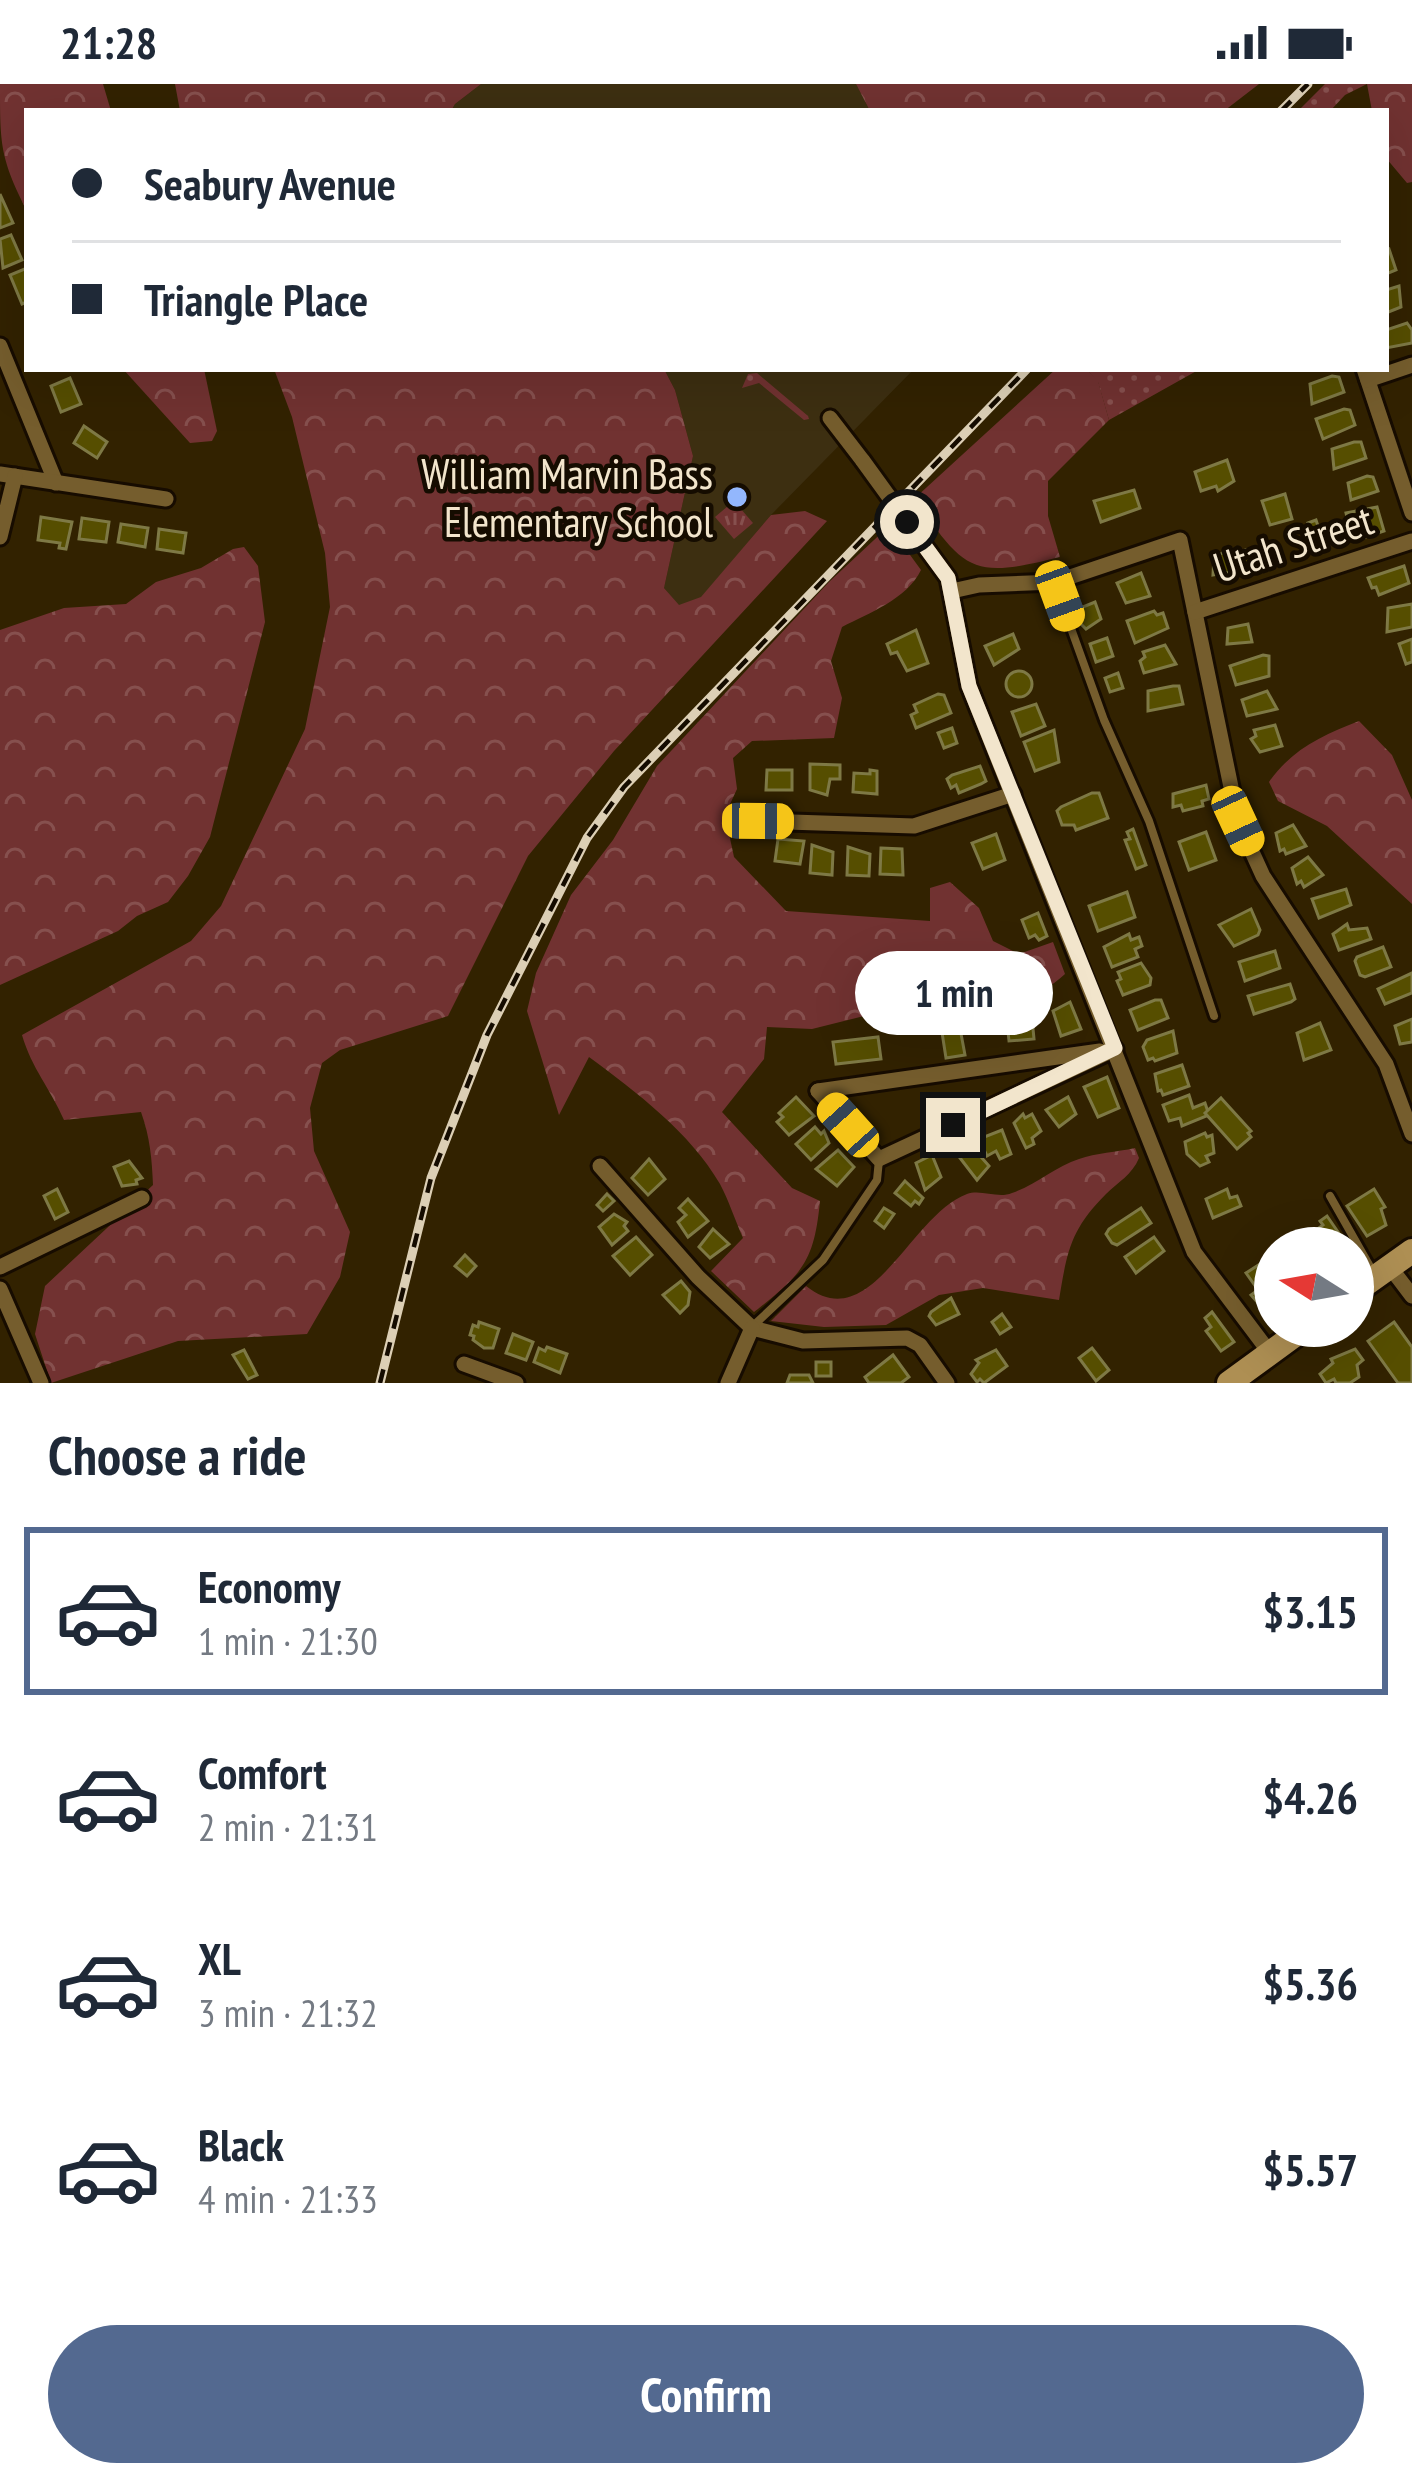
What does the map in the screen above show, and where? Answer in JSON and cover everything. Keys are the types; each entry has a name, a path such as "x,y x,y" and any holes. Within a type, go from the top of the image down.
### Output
{"main road":[{"path":"1374,1278 1412,1251"},
{"path":"1229,1383 1278,1347"}],"street":[{"path":"0,346 56,483"},
{"path":"1366,375 1412,513"},
{"path":"830,418 948,578 969,686 1194,1252 1270,1353"},
{"path":"0,537 8,475 166,499"},
{"path":"952,591 979,585 1054,582 1180,540 1238,821 1263,876 1386,1064 1412,1134"},
{"name":"Utah Street","path":"1196,612 1412,541"},
{"path":"758,821 914,826 1013,794"},
{"path":"1115,1048 879,1159 818,1090 1115,1048"},
{"path":"600,1166 698,1277 752,1328 802,1341 907,1338 920,1345 947,1383"},
{"path":"0,1268 142,1198"},
{"path":"1383,1272 1412,1296"},
{"path":"0,1289 41,1383"},
{"path":"728,1383 752,1328"},
{"path":"464,1364 516,1383"}],"lane":[{"path":"1054,582 1104,720 1149,821 1214,1016"},
{"path":"752,1328 823,1260 878,1180 879,1159"},
{"path":"1330,1196 1383,1272"}],"shaded area":[{"path":"481,84 856,84 868,108 453,108"},
{"name":"William Marvin Bass Elementary School","path":"666,372 911,372 771,515 701,598 679,606 664,588 693,456"}],"green space":[{"path":"0,84 103,84 110,108 24,108 24,205 3,150"},
{"path":"175,84 481,84 453,108 179,108"},
{"path":"856,84 1259,84 1228,108 868,108"},
{"path":"1325,84 1367,84 1345,95 1333,108 1301,108"},
{"path":"1367,84 1412,84 1412,182 1407,183 1389,162 1389,108 1371,108"},
{"path":"126,372 205,372 217,431 212,441 190,443"},
{"path":"275,372 666,372 693,456 664,588 679,605 701,597 771,515 805,511 827,521 614,751 528,856 448,1016 340,1050 322,1063 310,1108 314,1151 350,1232 340,1277 307,1334 178,1341 51,1383 35,1334 45,1286 153,1185 152,1166 141,1112 64,1120 22,1035 191,941 221,906 305,729 330,607 325,553 292,417"},
{"path":"1053,372 1089,372 1098,381 1109,420 1048,481 1048,516 1060,557 1008,567 973,563 946,542 915,498"},
{"path":"1089,372 1195,372 1109,420 1098,382"},
{"path":"757,373 809,419 804,420 759,383 742,388 748,374"},
{"path":"734,501 753,523 734,539 715,517"},
{"path":"889,526 921,570 897,597 842,627 831,661 842,698 834,738 752,741 733,758 737,789 725,815 734,857 786,911 930,921 930,888 950,882 979,908 993,941 1019,954 1053,942 1065,974 1034,994 997,1006 969,1006 945,995 911,1027 872,1014 812,1029 767,1027 764,1059 722,1112 792,1188 820,1201 814,1239 803,1266 754,1312 711,1271 743,1238 708,1165 661,1114 589,1057 559,1115 527,1011 536,973 571,895 613,840 657,766 829,582"},
{"path":"244,547 258,566 265,622 210,837 168,902 118,931 0,985 0,630 64,608 126,604 156,582 201,568"},
{"path":"1359,721 1392,755 1412,800 1412,904 1327,826 1278,801 1269,782 1309,744"},
{"path":"1135,1148 1139,1158 1133,1169 1077,1231 1059,1300 983,1288 939,1295 886,1325 824,1327 771,1321 806,1286 829,1298 851,1297 870,1285 946,1206 967,1194 1007,1195 1079,1159"}],"building":[{"path":"0,194 13,223 0,228"},
{"path":"11,235 22,260 3,268 0,239"},
{"path":"24,269 24,303 22,304 10,275"},
{"path":"1399,286 1401,307 1389,312 1389,289"},
{"path":"1407,323 1412,343 1389,347 1389,329"},
{"path":"1339,377 1344,392 1312,404 1310,384"},
{"path":"70,378 81,404 61,412 51,386"},
{"path":"1350,410 1355,425 1323,439 1316,419"},
{"path":"84,426 107,442 97,458 74,443"},
{"path":"1361,442 1366,458 1334,469 1332,449"},
{"path":"1227,460 1234,481 1218,491 1216,486 1201,491 1195,472"},
{"path":"1373,477 1378,491 1351,500 1348,483"},
{"path":"1134,490 1140,508 1101,522 1094,501"},
{"path":"1285,494 1292,519 1270,525 1262,501"},
{"path":"1377,507 1384,531 1353,541 1346,513"},
{"path":"41,517 72,522 66,549 59,548 60,543 38,540"},
{"path":"82,518 109,522 106,542 79,539"},
{"path":"1316,520 1324,544 1316,547 1308,523"},
{"path":"121,524 148,528 145,547 118,542"},
{"path":"159,529 186,533 183,553 157,549"},
{"path":"1231,549 1232,553 1246,550 1252,563 1247,564 1248,569 1213,575 1214,557"},
{"path":"1404,566 1409,583 1379,595 1372,588 1368,578"},
{"path":"1141,573 1150,596 1126,603 1117,583"},
{"path":"1095,602 1101,619 1086,629 1078,609"},
{"path":"1412,604 1412,627 1387,632 1388,608"},
{"path":"1154,611 1163,613 1168,628 1135,643 1127,621"},
{"path":"1248,624 1252,642 1227,644 1228,628"},
{"path":"916,630 928,663 907,671 887,644"},
{"path":"1013,634 1019,649 994,665 985,646"},
{"path":"1107,638 1113,656 1096,662 1090,644"},
{"path":"1412,639 1412,662 1406,664 1399,644"},
{"path":"1165,645 1176,664 1144,673 1143,652"},
{"path":"1269,656 1269,676 1236,685 1230,666"},
{"path":"1019,671 1032,684 1019,697 1006,684"},
{"path":"1118,673 1123,688 1110,692 1105,678"},
{"path":"1179,686 1183,704 1148,711 1148,691"},
{"path":"1267,691 1277,709 1247,716 1242,700"},
{"path":"944,695 951,713 916,728 911,715 917,712 914,705"},
{"path":"1036,704 1045,726 1021,736 1012,712"},
{"path":"1275,725 1282,746 1260,752 1251,739 1256,736 1254,730"},
{"path":"952,728 957,743 944,748 938,733"},
{"path":"1054,730 1059,762 1035,771 1024,742"},
{"path":"810,764 840,765 840,779 830,779 827,795 810,790"},
{"path":"980,766 986,781 959,793 956,785 951,788 947,779 952,775"},
{"path":"767,770 792,770 792,790 766,790"},
{"path":"870,770 877,771 877,794 853,792 854,773 870,774"},
{"path":"1206,785 1209,799 1202,801 1203,806 1183,811 1181,805 1173,807 1173,794"},
{"path":"1099,793 1108,818 1076,830 1074,825 1062,825 1057,811"},
{"path":"1293,825 1306,846 1286,854 1280,851 1276,833"},
{"path":"1133,829 1146,865 1136,869 1125,840"},
{"path":"1206,832 1216,860 1189,870 1179,842"},
{"path":"996,834 1005,860 983,869 972,843"},
{"path":"778,839 804,841 800,864 775,861"},
{"path":"812,845 833,852 832,875 810,873"},
{"path":"848,847 870,854 869,876 847,875"},
{"path":"881,848 902,849 903,875 880,874"},
{"path":"1308,857 1323,875 1304,887 1301,881 1297,884 1292,868"},
{"path":"1346,889 1351,905 1319,918 1312,899"},
{"path":"1127,892 1135,917 1098,931 1089,906"},
{"path":"1251,909 1258,935 1234,946 1219,925"},
{"path":"1038,913 1047,936 1039,940 1035,935 1029,938 1022,920"},
{"path":"1347,924 1349,930 1367,928 1371,939 1339,950 1333,934"},
{"path":"1129,934 1131,940 1139,937 1138,957 1112,967 1104,947"},
{"path":"1383,947 1391,967 1360,975 1357,957"},
{"path":"1275,951 1280,968 1245,981 1239,962"},
{"path":"1141,963 1150,985 1123,995 1118,972"},
{"path":"1412,973 1412,993 1385,1004 1378,989"},
{"path":"1290,984 1295,999 1254,1014 1248,996"},
{"path":"1161,1000 1168,1018 1138,1030 1130,1010"},
{"path":"1070,1002 1081,1029 1061,1036 1053,1011"},
{"path":"1031,1008 1034,1039 1009,1041 1007,1022 1015,1022 1014,1010"},
{"path":"1412,1019 1412,1042 1400,1044 1395,1026"},
{"path":"959,1023 965,1055 946,1058 941,1026"},
{"path":"1320,1023 1331,1050 1304,1060 1297,1033"},
{"path":"1173,1031 1177,1053 1148,1060 1143,1047 1147,1040"},
{"path":"878,1037 881,1059 836,1064 833,1042"},
{"path":"1182,1065 1189,1086 1163,1095 1155,1074"},
{"path":"1107,1077 1119,1108 1098,1117 1084,1087"},
{"path":"1189,1095 1193,1108 1205,1103 1209,1115 1182,1126 1180,1118 1169,1121 1163,1105"},
{"path":"796,1097 814,1116 789,1135 777,1122 783,1117 779,1113"},
{"path":"1068,1097 1076,1114 1059,1127 1046,1110"},
{"path":"1221,1098 1251,1131 1251,1137 1237,1149 1205,1113"},
{"path":"1023,1114 1025,1118 1032,1114 1041,1131 1026,1148 1014,1123"},
{"path":"815,1127 821,1134 824,1131 829,1143 811,1160 796,1144"},
{"path":"1002,1130 1011,1154 1000,1159 996,1151 987,1156 979,1139"},
{"path":"1205,1133 1212,1135 1214,1153 1200,1166 1187,1154 1185,1142"},
{"path":"967,1141 989,1166 977,1180 957,1154 956,1149"},
{"path":"838,1150 854,1167 837,1186 816,1169"},
{"path":"932,1155 941,1177 925,1190 916,1163"},
{"path":"649,1159 665,1179 648,1195 632,1178"},
{"path":"129,1161 142,1178 137,1184 122,1186 114,1167"},
{"path":"905,1181 923,1198 919,1204 915,1201 911,1206 895,1193"},
{"path":"57,1189 68,1212 55,1219 44,1196"},
{"path":"1227,1189 1241,1206 1213,1218 1206,1199"},
{"path":"1374,1189 1385,1207 1381,1209 1386,1225 1374,1232 1374,1227 1361,1227 1347,1206"},
{"path":"607,1194 614,1201 603,1211 597,1205"},
{"path":"688,1199 708,1221 688,1237 678,1222 686,1215 679,1208"},
{"path":"884,1208 894,1214 884,1228 875,1221"},
{"path":"1141,1208 1151,1223 1117,1245 1112,1243 1106,1234 1109,1229"},
{"path":"614,1214 627,1222 628,1231 612,1245 599,1227"},
{"path":"1327,1216 1335,1227 1320,1227"},
{"path":"713,1229 729,1244 710,1258 699,1247"},
{"path":"636,1237 652,1255 630,1275 613,1256"},
{"path":"1154,1237 1164,1251 1136,1273 1125,1257"},
{"path":"465,1255 476,1266 467,1276 455,1266"},
{"path":"681,1281 690,1292 688,1305 680,1313 663,1295"},
{"path":"951,1298 959,1314 936,1325 931,1312"},
{"path":"1212,1312 1234,1342 1221,1351 1206,1331 1211,1327 1205,1318"},
{"path":"1002,1314 1011,1327 1000,1334 992,1322"},
{"path":"479,1322 499,1329 493,1348 484,1348 470,1335"},
{"path":"1394,1322 1412,1347 1412,1383 1398,1383 1372,1347 1374,1337"},
{"path":"513,1334 533,1342 526,1360 506,1353"},
{"path":"547,1347 567,1354 560,1373 534,1362 539,1348 545,1351"},
{"path":"1092,1348 1109,1370 1096,1381 1079,1358"},
{"path":"1355,1349 1363,1360 1357,1365 1359,1377 1350,1383 1334,1379 1326,1383 1320,1374 1333,1363 1331,1359"},
{"path":"244,1350 257,1375 248,1379 233,1355"},
{"path":"996,1350 1007,1366 984,1383 977,1382 971,1374 979,1363 976,1360"},
{"path":"893,1355 909,1377 901,1383 869,1383 865,1377"},
{"path":"816,1362 831,1362 831,1376 816,1376"},
{"path":"790,1375 809,1375 813,1383 787,1383"}],"railway":[{"path":"1284,108 1308,84"},
{"path":"380,1383 431,1178 487,1035 587,838 624,787 1024,372"}],"place":[{"name":"William Marvin Bass Elementary School","path":"737,497"}],"route":[{"path":"907,522 948,578 969,686 1115,1048 953,1125"}]}
